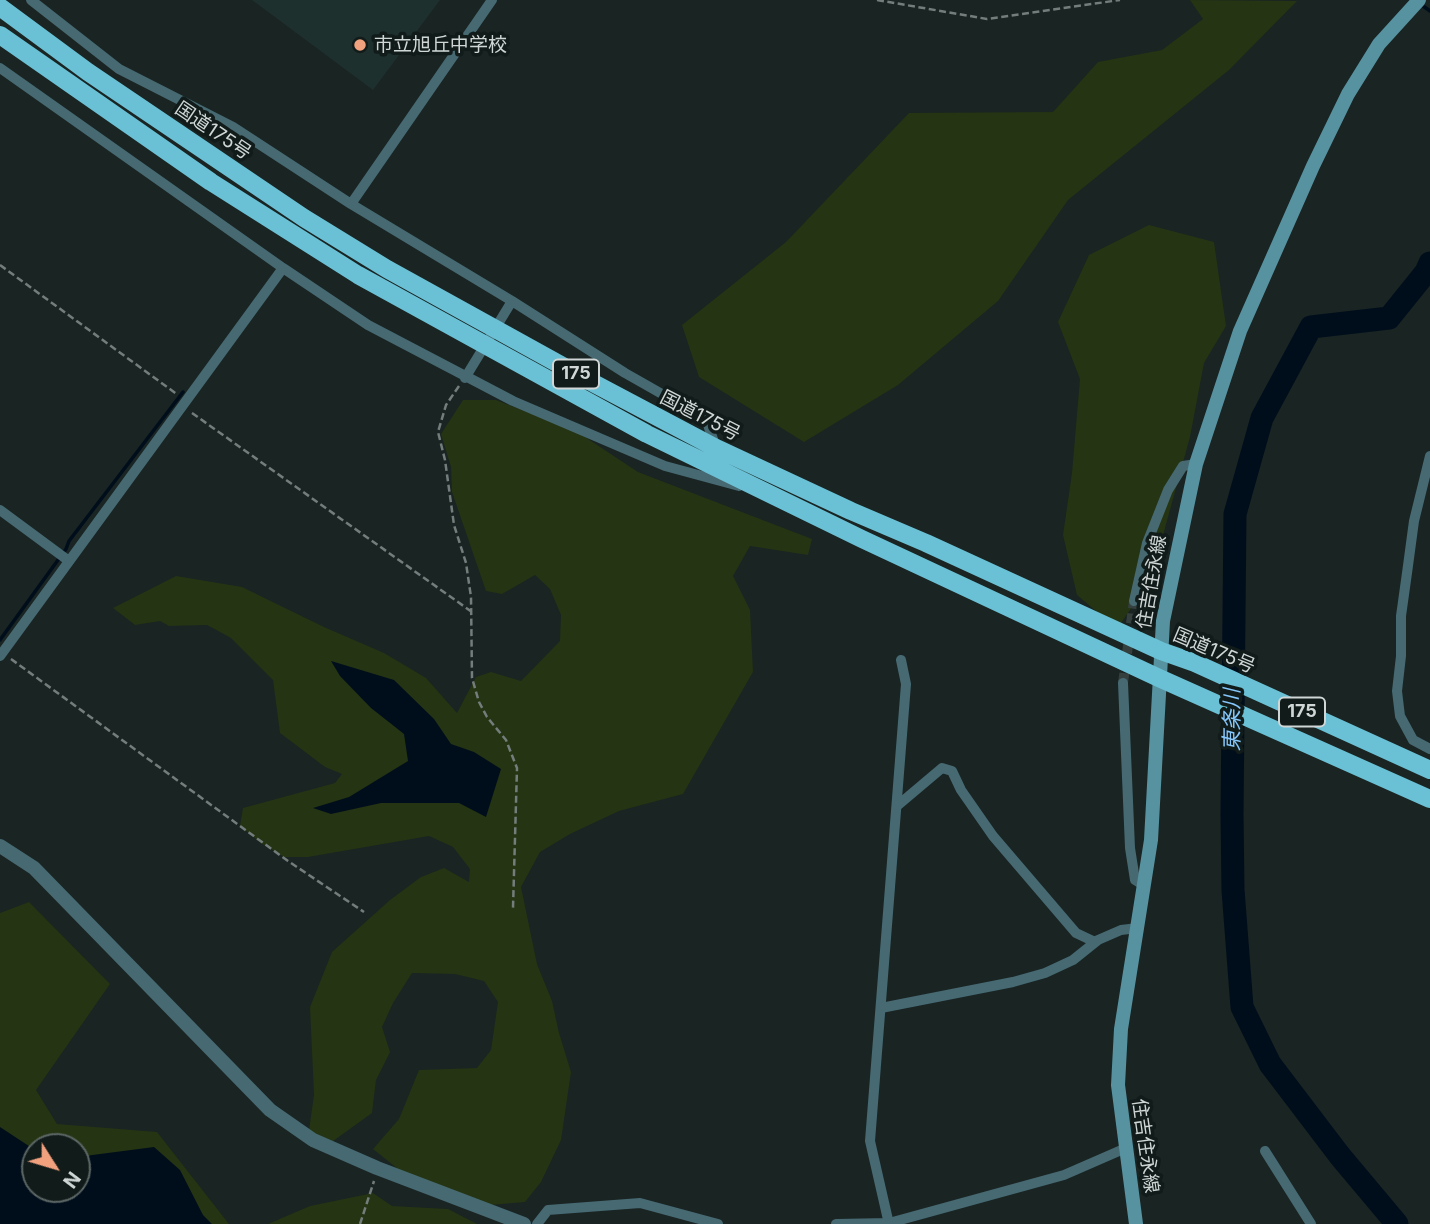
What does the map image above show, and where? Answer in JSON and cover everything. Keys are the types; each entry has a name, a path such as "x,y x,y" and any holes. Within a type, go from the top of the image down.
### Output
{"highway":[{"name":"国道175号","path":"0,8 88,72 316,226 472,318 716,449 1430,770"},
{"name":"国道175号","path":"0,35 211,182 358,275 636,428 862,539 1159,678 1430,799"}],"main road":[{"name":"住吉住永線","path":"1136,1224 1118,1074 1121,1029 1152,840 1163,621 1196,464 1240,331 1319,154 1348,94 1379,44 1419,0"}],"street":[{"path":"31,0 119,69 233,127 351,204 625,373 706,419 716,449"},
{"path":"351,204 492,0"},
{"path":"0,68 368,325 468,373 513,401 665,466 778,497"},
{"path":"1,654 283,268"},
{"path":"468,373 512,301"},
{"path":"1430,456 1411,547 1401,616 1396,691 1400,716 1413,740 1430,749"},
{"path":"1134,601 1147,543 1168,490 1184,466 1196,464"},
{"path":"0,510 69,561"},
{"path":"889,1223 870,1141 906,684 901,660"},
{"path":"1123,683 1130,848 1135,880 1145,886"},
{"path":"897,806 942,768 952,771 961,790 993,836 1076,933 1095,942"},
{"path":"0,846 34,868 270,1110 313,1140 377,1168 524,1224"},
{"path":"881,1008 1013,982 1073,960 1095,942 1121,930 1138,928"},
{"path":"836,1224 889,1223 1064,1175 1126,1148"},
{"path":"1265,1152 1311,1224"},
{"path":"537,1224 548,1210 640,1203 718,1224"}],"path":[{"path":"877,0 987,19 1120,0"},
{"path":"0,265 184,403 472,612"},
{"path":"468,373 446,405 438,432 445,460 454,525 467,563 472,612 471,678 479,702 487,717 506,740 517,768 513,908"},
{"path":"1,654 288,861 364,912"},
{"path":"360,1224 377,1168"}],"shaded area":[{"name":"市立旭丘中学校","path":"252,0 440,0 373,90"}],"green space":[{"path":"1190,0 1297,1 1229,70 1068,200 998,301 898,385 804,442 699,377 682,325 786,242 909,113 1053,112 1098,62 1162,50 1203,19"},
{"path":"1149,225 1214,242 1226,326 1204,363 1190,437 1151,579 1117,629 1077,595 1063,535 1072,473 1080,379 1058,322 1089,255"},
{"path":"463,400 496,400 576,431 638,472 812,539 808,555 750,546 733,576 750,610 753,672 683,794 619,811 570,834 540,852 521,887 537,964 552,1001 571,1072 561,1140 541,1182 525,1202 490,1205 403,1173 373,1149 399,1119 419,1070 477,1068 491,1050 498,1002 484,981 455,974 412,973 382,1027 390,1052 376,1080 372,1113 329,1144 309,1130 314,1095 310,1007 332,952 390,900 421,877 444,868 469,882 470,869 453,847 429,836 308,857 284,857 261,843 240,826 243,808 335,783 342,774 325,767 280,733 273,680 231,638 207,625 169,626 160,621 135,625 113,608 176,576 242,587 384,653 426,678 457,713 476,677 491,672 521,681 560,641 561,615 550,589 535,575 502,594 486,591 452,492 451,467 441,434"},
{"path":"29,902 110,984 36,1090 57,1124 157,1132 229,1224 180,1224 91,1178 91,1133 21,1133 21,1166 0,1156 0,913"},
{"path":"373,1193 392,1206 448,1209 477,1224 268,1224 310,1206"}],"water":[{"path":"331,661 394,680 434,719 451,744 474,752 501,769 486,817 459,803 381,803 331,814 313,808 349,797 408,761 404,734 371,708 340,676"},
{"path":"0,1127 21,1141 21,1203 91,1203 91,1155 154,1147 180,1170 203,1215 212,1224 0,1224"}],"waterway":[{"path":"1423,6 1430,11"},
{"name":"東条川","path":"1397,1224 1340,1156 1270,1064 1242,1007 1233,890 1235,514 1262,418 1311,327 1389,318 1426,272 1430,263"},
{"path":"0,640 66,549 69,541 183,392"}],"tunnel":[{"path":"1123,683 1134,601"}],"place":[{"name":"市立旭丘中学校","path":"360,45"}]}
